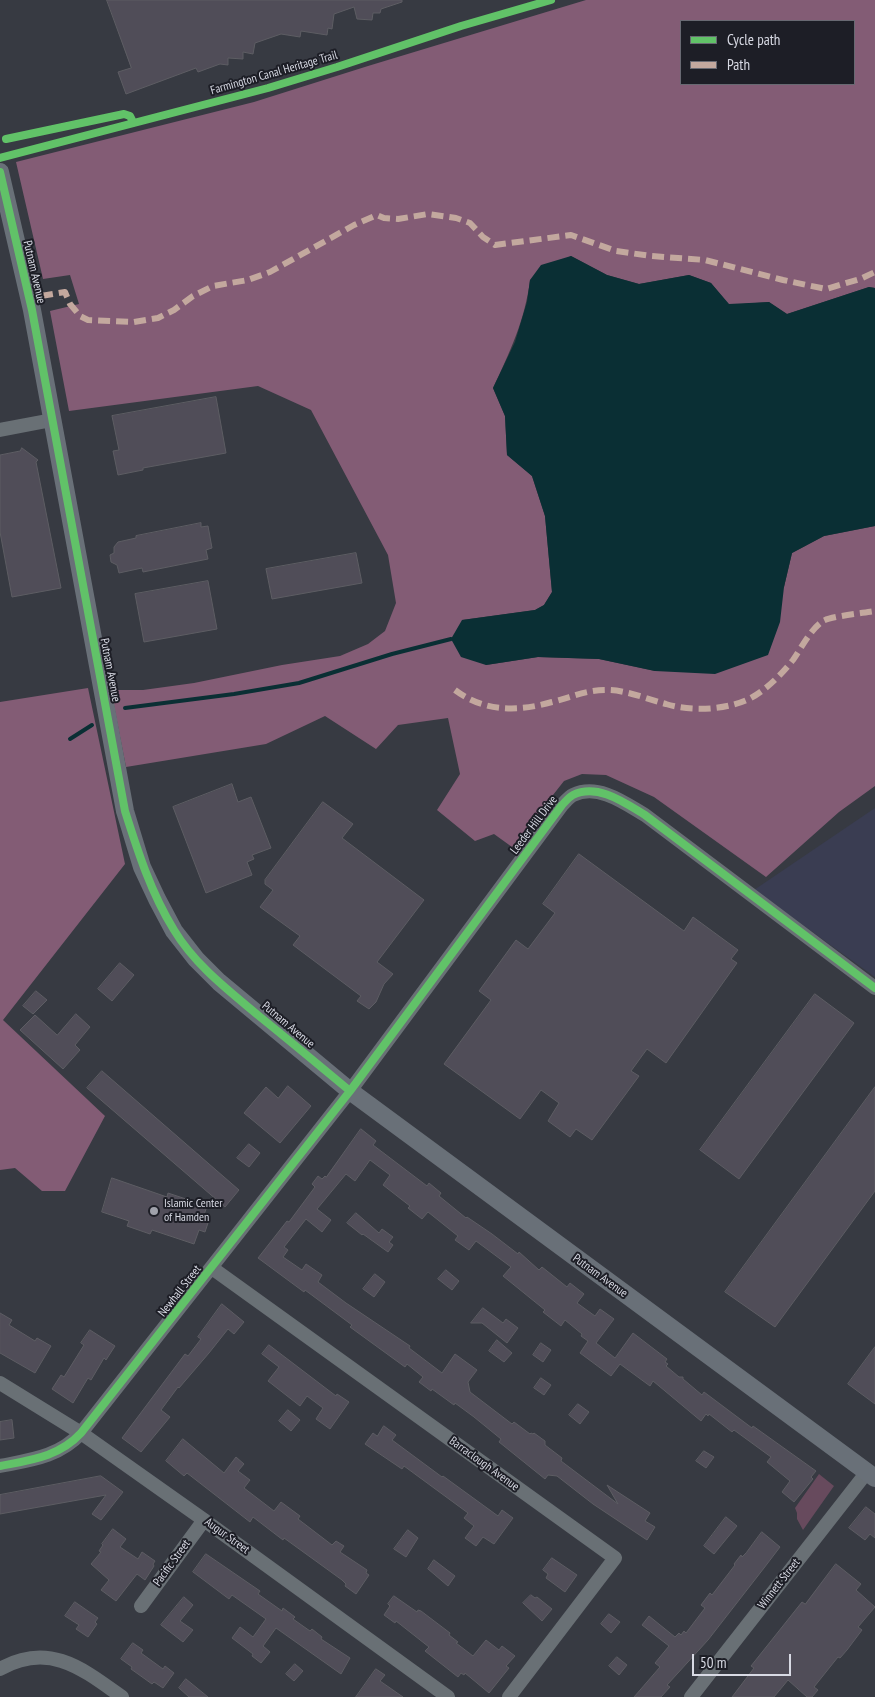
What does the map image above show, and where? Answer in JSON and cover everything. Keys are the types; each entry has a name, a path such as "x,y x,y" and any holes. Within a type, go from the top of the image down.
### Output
{"main road":[{"name":"Putnam Avenue","path":"0,172 32,310 125,811 142,867 174,931 196,959 219,982 350,1091 871,1475"}],"street":[{"path":"0,430 52,420"},
{"name":"Leeder Hill Drive","path":"350,1091 562,805 572,795 586,791 598,792 646,815 875,988"},
{"name":"Newhall Street","path":"0,1466 52,1455 64,1449 81,1434 350,1091"},
{"name":"Barraclough Avenue","path":"212,1268 615,1558 509,1697"},
{"name":"Augur Street","path":"0,1383 81,1434 204,1520 448,1697"},
{"name":"Winnett Street","path":"691,1697 871,1475"},
{"name":"Pacific Street","path":"141,1606 204,1520"},
{"path":"0,1669 33,1658 59,1659 80,1668 122,1697"}],"shaded area":[{"path":"586,0 875,0 875,288 869,287 787,314 769,302 729,305 711,283 689,275 639,284 607,275 571,256 530,280 521,322 493,388 505,416 507,455 532,476 545,516 552,592 544,605 535,610 462,620 486,665 538,657 599,659 655,671 784,587 792,553 824,536 875,526 875,786 839,812 766,877 654,797 606,775 582,774 564,781 512,847 494,834 475,841 437,810 460,774 448,718 398,725 376,749 325,716 266,744 126,767 111,690 143,690 194,683 282,665 340,656 368,644 385,631 396,603 388,555 311,410 258,386 69,411 50,311 79,304 70,275 43,279 16,162 254,102"},
{"path":"571,256 607,275 639,284 689,275 711,283 729,304 769,302 787,314 869,287 875,288 875,526 824,536 792,553 784,587 780,622 768,655 715,674 655,671 599,659 538,657 486,665 461,657 451,639 462,620 535,610 544,605 552,592 545,516 532,476 507,455 505,416 493,388 515,342 527,302 530,280 541,265"},
{"path":"88,688 125,864 3,1020 105,1116 65,1191 42,1191 15,1168 0,1170 0,702"},
{"path":"875,808 875,977 754,890"},
{"path":"819,1474 834,1486 803,1530 797,1519 795,1508"}],"building":[{"path":"107,0 402,0 402,2 381,9 380,13 373,13 372,20 357,19 354,7 334,14 332,29 328,28 327,35 301,31 300,37 281,34 255,43 253,54 243,52 243,59 228,58 228,65 220,64 198,72 196,68 126,94 118,72 131,68"},
{"path":"216,397 226,453 143,468 143,470 118,475 113,451 119,450 112,416"},
{"path":"22,448 38,460 36,462 61,588 12,597 0,532 0,455 20,451"},
{"path":"201,523 201,527 208,526 212,548 206,550 208,559 143,572 142,568 119,573 117,565 111,562 110,555 114,553 114,547 118,542 136,538 136,536"},
{"path":"356,553 362,583 272,599 266,569"},
{"path":"208,581 217,629 144,642 135,594"},
{"path":"232,784 238,802 251,797 271,848 252,855 254,859 247,862 252,875 206,893 173,807"},
{"path":"323,802 353,824 342,838 424,900 377,962 393,974 384,984 376,1002 369,1009 357,1001 361,996 293,945 300,936 260,907 273,890 265,884 265,880"},
{"path":"579,854 684,931 693,917 738,950 731,959 737,963 666,1063 647,1049 631,1071 639,1076 592,1140 576,1129 570,1137 548,1121 559,1103 541,1090 520,1119 444,1064 491,1000 479,991 516,940 528,949 555,913 543,904"},
{"path":"120,963 134,975 112,1001 98,989"},
{"path":"36,991 47,1000 33,1014 23,1006"},
{"path":"815,994 854,1023 739,1179 700,1150"},
{"path":"76,1014 90,1027 75,1045 80,1050 63,1069 20,1030 35,1015 57,1035"},
{"path":"102,1071 239,1190 225,1207 87,1088"},
{"path":"288,1086 311,1106 280,1143 244,1113 266,1087 278,1098"},
{"path":"875,1087 875,1191 775,1327 725,1292"},
{"path":"361,1129 376,1141 373,1145 427,1186 429,1183 441,1193 439,1196 466,1218 492,1234 518,1254 519,1252 539,1270 542,1267 567,1287 570,1283 584,1294 577,1303 595,1316 600,1309 614,1319 596,1343 615,1358 633,1333 667,1359 665,1362 668,1364 666,1366 679,1377 683,1377 702,1395 704,1392 752,1428 753,1426 816,1471 811,1477 813,1479 794,1502 782,1492 790,1481 767,1462 771,1457 734,1430 732,1432 709,1414 708,1416 706,1414 701,1421 653,1381 650,1386 620,1364 611,1376 580,1353 588,1341 581,1336 582,1334 565,1320 561,1326 543,1312 545,1310 503,1276 511,1267 476,1241 469,1250 455,1240 458,1236 428,1212 422,1219 408,1208 410,1206 383,1185 390,1175 370,1160 355,1181 346,1174 317,1209 331,1220 322,1232 306,1219 284,1247 288,1250 283,1257 302,1270 306,1264 322,1275 318,1282 410,1346 409,1348 442,1373 455,1354 477,1370 468,1382 470,1392 512,1424 514,1422 530,1434 534,1433 545,1441 545,1445 562,1458 561,1461 618,1504 607,1485 650,1513 645,1521 655,1527 647,1540 593,1504 557,1476 548,1475 545,1479 499,1442 501,1439 474,1417 455,1403 454,1405 419,1382 423,1377 407,1364 405,1367 350,1327 352,1325 305,1290 304,1292 258,1258 287,1221 289,1222 315,1187 312,1184 318,1176 322,1179 326,1177"},
{"path":"249,1144 260,1153 249,1167 237,1158"},
{"name":"Islamic Center of Hamden","path":"112,1178 167,1197 168,1193 207,1206 202,1221 208,1223 205,1232 199,1230 194,1244 152,1230 150,1234 127,1226 129,1221 102,1212"},
{"path":"356,1213 379,1233 382,1229 393,1237 389,1242 393,1245 388,1252 347,1223"},
{"path":"446,1270 459,1281 452,1290 438,1279"},
{"path":"375,1274 385,1282 374,1297 363,1289"},
{"path":"222,1304 244,1322 234,1334 228,1329 178,1387 161,1410 170,1417 141,1452 122,1438 185,1354 188,1356 201,1339 198,1337"},
{"path":"483,1308 503,1323 506,1319 518,1328 507,1343 482,1323 471,1323"},
{"path":"0,1313 12,1320 9,1325 35,1341 37,1338 51,1346 35,1373 0,1353"},
{"path":"90,1330 115,1346 106,1360 104,1358 91,1380 88,1378 73,1403 52,1389 61,1375 64,1377 84,1345 81,1343"},
{"path":"497,1340 512,1353 504,1362 489,1351"},
{"path":"541,1343 551,1350 543,1362 533,1355"},
{"path":"269,1345 336,1396 337,1394 349,1402 330,1429 316,1419 323,1408 307,1396 300,1406 268,1381 279,1367 262,1354"},
{"path":"875,1347 875,1404 848,1384"},
{"path":"541,1378 551,1385 544,1395 534,1388"},
{"path":"578,1404 589,1412 580,1424 569,1415"},
{"path":"288,1410 300,1420 291,1431 279,1421"},
{"path":"12,1420 14,1438 0,1440 0,1422"},
{"path":"384,1426 396,1435 392,1440 442,1477 498,1516 502,1510 513,1518 494,1544 483,1537 476,1546 465,1538 474,1526 464,1518 468,1513 404,1466 402,1469 365,1444 373,1433 377,1436"},
{"path":"183,1439 224,1473 236,1457 244,1464 238,1471 250,1480 244,1488 274,1511 281,1502 300,1516 298,1519 332,1545 336,1541 344,1546 340,1552 367,1570 366,1573 369,1575 356,1594 345,1586 346,1584 342,1580 284,1538 283,1540 253,1517 250,1522 187,1473 184,1476 166,1461"},
{"path":"704,1451 714,1457 706,1468 696,1461"},
{"path":"101,1476 123,1492 101,1520 92,1514 106,1495 0,1514 0,1495"},
{"path":"866,1507 875,1514 875,1538 870,1534 865,1540 849,1528"},
{"path":"726,1517 737,1526 714,1554 704,1546"},
{"path":"113,1529 126,1539 120,1547 138,1559 142,1552 155,1561 145,1580 137,1574 116,1601 101,1590 109,1580 91,1564 101,1552 99,1551 102,1544"},
{"path":"408,1530 418,1538 406,1557 394,1549"},
{"path":"762,1532 780,1547 764,1568 708,1640 667,1685 670,1687 661,1697 634,1697 660,1667 655,1663 669,1646 642,1625 649,1616 675,1637 679,1633 681,1635 684,1631 686,1633 705,1608 701,1605 710,1593 712,1595 741,1555 742,1557 746,1553"},
{"path":"206,1554 260,1591 258,1594 282,1611 283,1608 295,1617 293,1619 310,1631 312,1629 322,1637 321,1639 350,1658 341,1674 276,1628 263,1646 270,1652 261,1663 252,1656 253,1654 232,1638 240,1627 253,1637 266,1619 232,1595 229,1599 193,1572"},
{"path":"552,1558 577,1575 565,1592 546,1578 548,1574 543,1570"},
{"path":"434,1560 455,1576 448,1586 428,1569"},
{"path":"836,1564 861,1584 856,1590 875,1607 858,1627 862,1630 847,1650 840,1658 838,1657 814,1687 818,1690 812,1697 807,1697 788,1680 774,1697 732,1697 754,1668 751,1666 802,1602 805,1604"},
{"path":"531,1595 535,1598 537,1597 552,1609 542,1621 523,1603"},
{"path":"394,1596 417,1612 418,1610 421,1611 450,1633 449,1635 458,1642 456,1643 473,1656 486,1640 499,1650 502,1646 515,1656 506,1666 509,1668 489,1693 465,1673 464,1675 461,1673 458,1677 425,1651 429,1647 396,1621 395,1623 384,1615 390,1606 388,1604"},
{"path":"184,1597 193,1605 180,1621 193,1630 183,1642 161,1625"},
{"path":"75,1602 98,1618 95,1622 97,1624 88,1637 76,1629 79,1625 65,1616"},
{"path":"609,1614 620,1622 611,1633 601,1624"},
{"path":"133,1643 143,1650 141,1653 163,1669 165,1666 174,1673 163,1688 154,1682 152,1684 131,1669 132,1667 121,1659"},
{"path":"617,1657 627,1665 619,1675 609,1666"},
{"path":"295,1664 303,1671 294,1681 286,1674"},
{"path":"376,1669 385,1675 380,1681 403,1697 356,1697"},
{"path":"186,1679 208,1697 189,1697 179,1688"}],"waterway":[{"path":"125,708 234,694 299,683 392,654 451,639"},
{"path":"70,739 92,725"}],"marked path":[{"path":"41,296 65,292 70,304 80,316 88,320 134,322 158,318 213,286 248,280 270,272 354,225 377,215 384,218 398,219 428,214 456,218 470,223 483,237 495,245 571,235 616,251 705,260 826,289 860,279 875,272"},
{"path":"455,690 478,703 502,708 539,705 599,690 629,693 676,707 698,709 731,705 751,698 779,676 793,660 810,634 823,621 841,616 875,611"}],"cycle path":[{"name":"Farmington Canal Heritage Trail","path":"0,158 268,88 461,26 551,0"},
{"path":"6,139 124,114 130,116 133,122"},
{"path":"0,172 32,310 125,811 146,872 158,902 174,930 182,943 202,966 236,997 350,1091"},
{"path":"0,1466 33,1459 54,1452 81,1433 350,1091 562,805 573,795 592,791 601,793 620,800 645,815 875,988"}],"place":[{"name":"Islamic Center of Hamden","path":"154,1211"}]}
